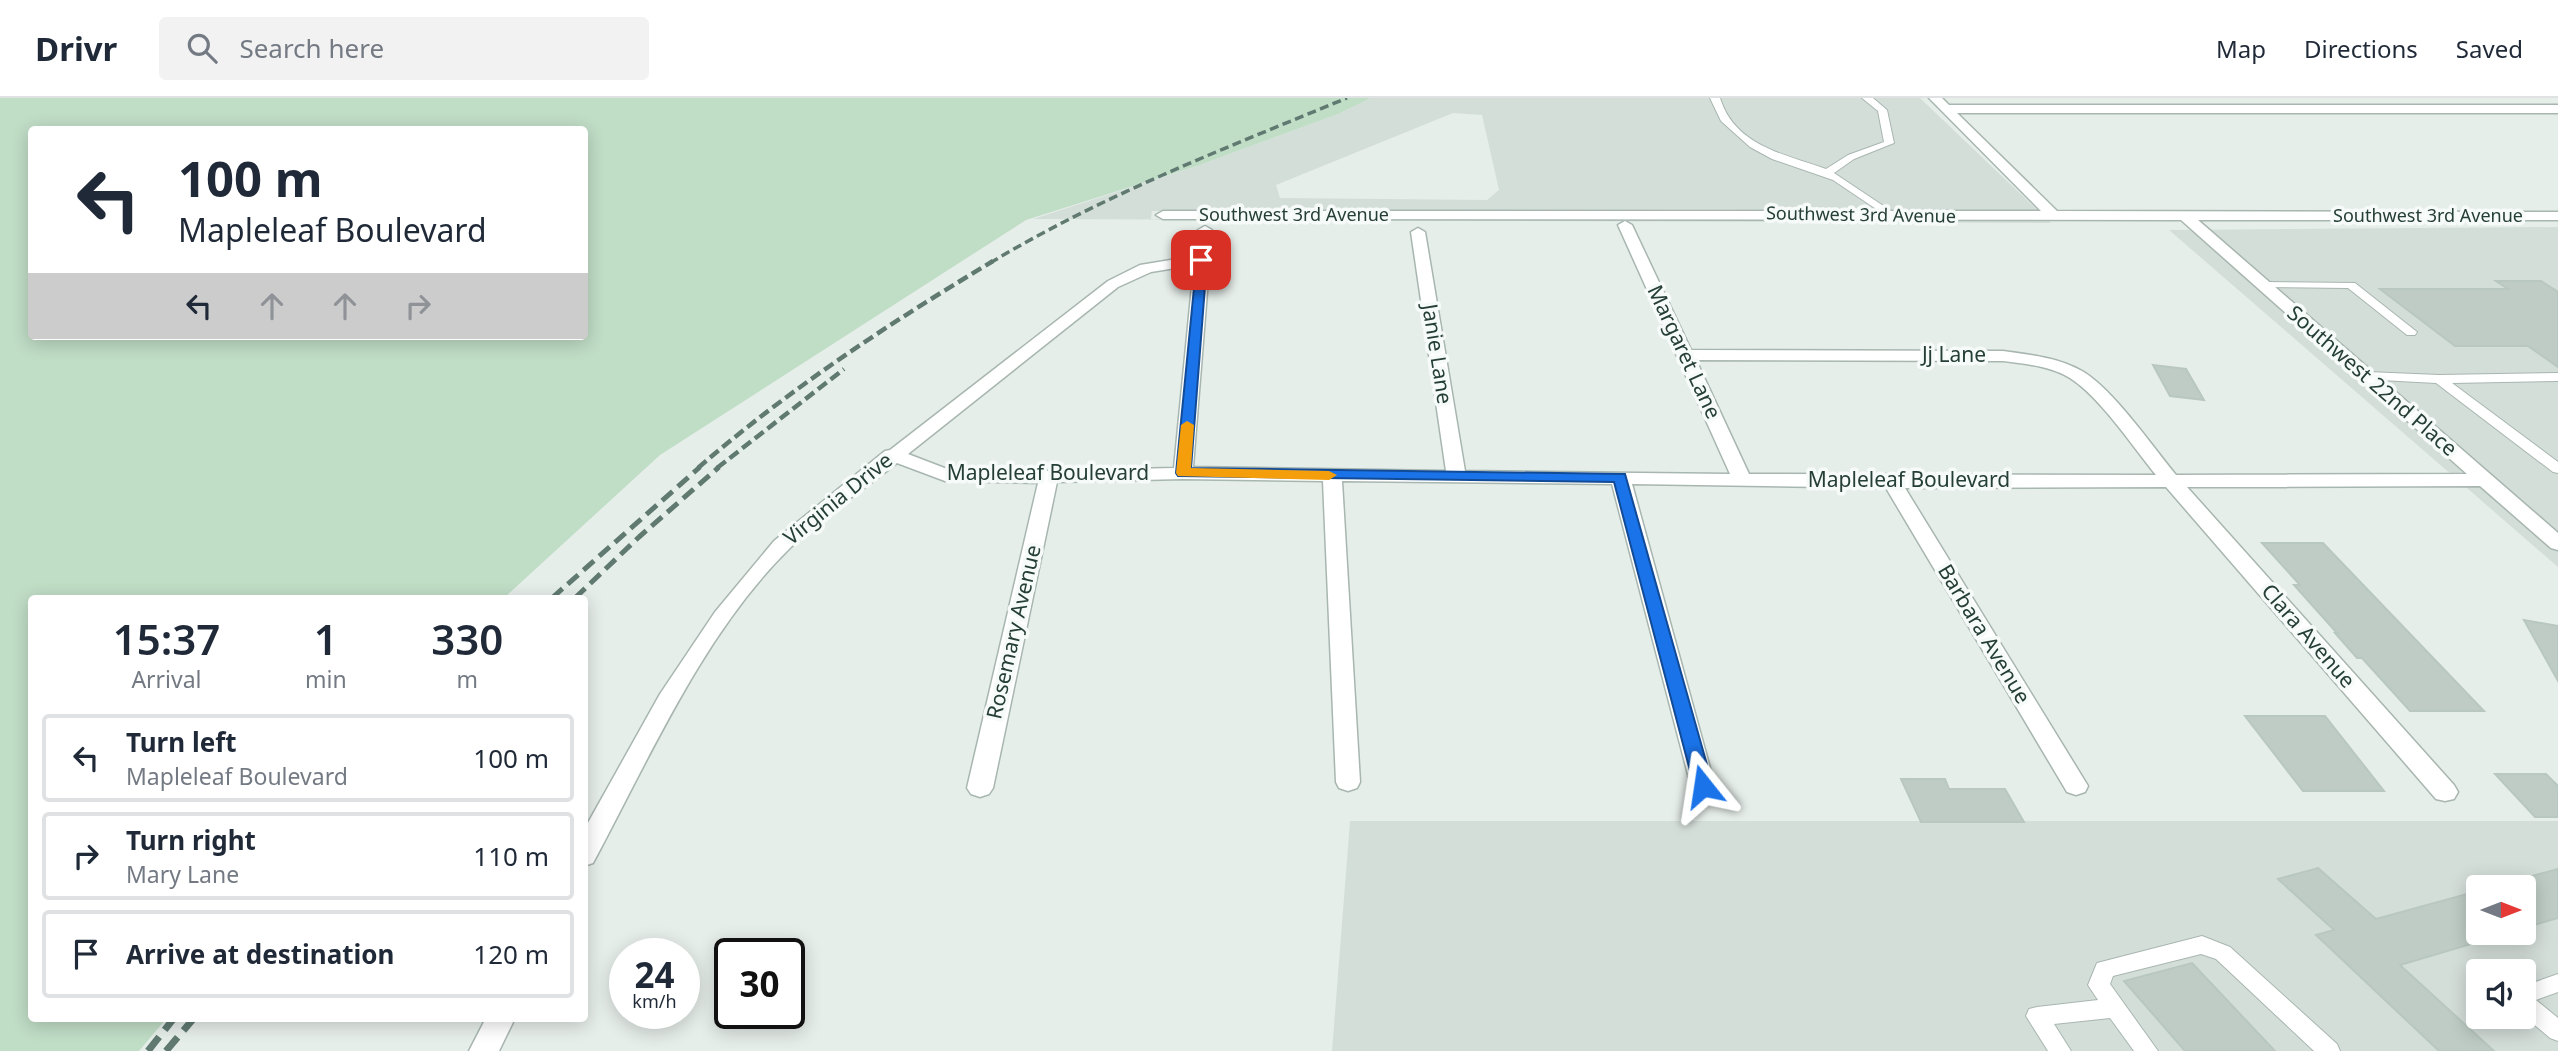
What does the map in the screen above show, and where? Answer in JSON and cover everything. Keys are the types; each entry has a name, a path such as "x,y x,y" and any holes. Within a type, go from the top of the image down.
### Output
{"street":[{"path":"1935,98 2054,216"},
{"path":"1946,109 2558,109"},
{"name":"Southwest 3rd Avenue","path":"1164,215 1716,213 2186,217 2558,216"},
{"name":"Southwest 22nd Place","path":"2186,217 2485,481 2554,538"},
{"name":"Margaret Lane","path":"1626,225 1742,479"},
{"path":"1183,473 1205,230"},
{"name":"Janie Lane","path":"1418,232 1457,475"},
{"name":"Virginia Drive","path":"588,849 685,671 747,582 781,545 892,455 1133,270 1160,263 1201,260"},
{"name":"Jj Lane","path":"1687,355 2003,356 2046,362 2077,375 2107,403 2170,480"},
{"name":"Mapleleaf Boulevard","path":"892,455 945,475 1049,477 1183,473 1892,482 2485,481"},
{"path":"1332,475 1348,782"},
{"name":"Rosemary Avenue","path":"980,788 1049,477"},
{"path":"1620,477 1703,786"},
{"name":"Clara Avenue","path":"2170,480 2445,792"},
{"name":"Barbara Avenue","path":"1892,482 2076,786"},
{"path":"484,1051 499,1022"}],"lane":[{"path":"1715,98 1717,106 1732,127 1757,148 1783,160 1827,173 1892,215"},
{"path":"1827,173 1851,157 1889,142 1882,110 1867,98"},
{"path":"2262,285 2351,285 2411,332"},
{"path":"2367,376 2439,379 2558,377"},
{"path":"2439,379 2558,469"},
{"path":"2147,1051 2099,985 2105,969 2202,945 2223,953 2329,1051"},
{"path":"2536,991 2558,983"},
{"path":"2060,1051 2038,1016 2116,1008"},
{"path":"2536,1013 2558,1031"}],"shaded area":[{"path":"1371,98 1920,98 2051,223 1033,219 1197,166 1338,114","holes":["1453,113 1482,115 1499,190 1487,200 1280,198 1276,185","1152,211 1900,211 1907,219 1151,219"]},
{"path":"2558,227 2558,567 2169,230"},
{"path":"1350,821 2558,821 2558,1051 1332,1051"}],"green space":[{"path":"0,98 1371,98 1338,114 1197,166 1026,220 660,455 507,595 28,595 28,1022 163,1022 139,1051 0,1051"}],"building":[{"path":"2496,281 2541,281 2558,292 2558,367 2528,346 2455,346 2380,289 2508,289"},
{"path":"2153,365 2186,369 2204,400 2170,396"},
{"path":"2262,543 2323,543 2484,711 2410,711 2362,658 2357,658 2294,585 2300,585"},
{"path":"2524,620 2558,626 2558,681"},
{"path":"2245,716 2325,716 2384,791 2303,791"},
{"path":"2495,774 2546,774 2558,786 2558,817 2535,817"},
{"path":"1901,779 1945,779 1949,789 2005,789 2024,822 1921,822"},
{"path":"2318,868 2376,919 2466,894 2468,945 2400,965 2466,1025 2466,1029 2470,1029 2494,1051 2439,1051 2316,935 2334,930 2278,879"},
{"path":"2558,869 2558,918 2536,924 2536,875"},
{"path":"2192,963 2275,1051 2185,1051 2124,981"}],"railway":[{"path":"990,263 1121,194 1347,98"},
{"path":"698,468 768,411 841,358 993,261"},
{"path":"717,468 844,369"},
{"path":"555,595 700,467"},
{"path":"578,595 719,467"},
{"path":"148,1051 171,1022"},
{"path":"166,1051 191,1022"}],"slow traffic":[{"path":"1187,425 1183,473 1329,475"}],"route":[{"path":"1201,260 1183,473 1620,477 1703,786"}]}
